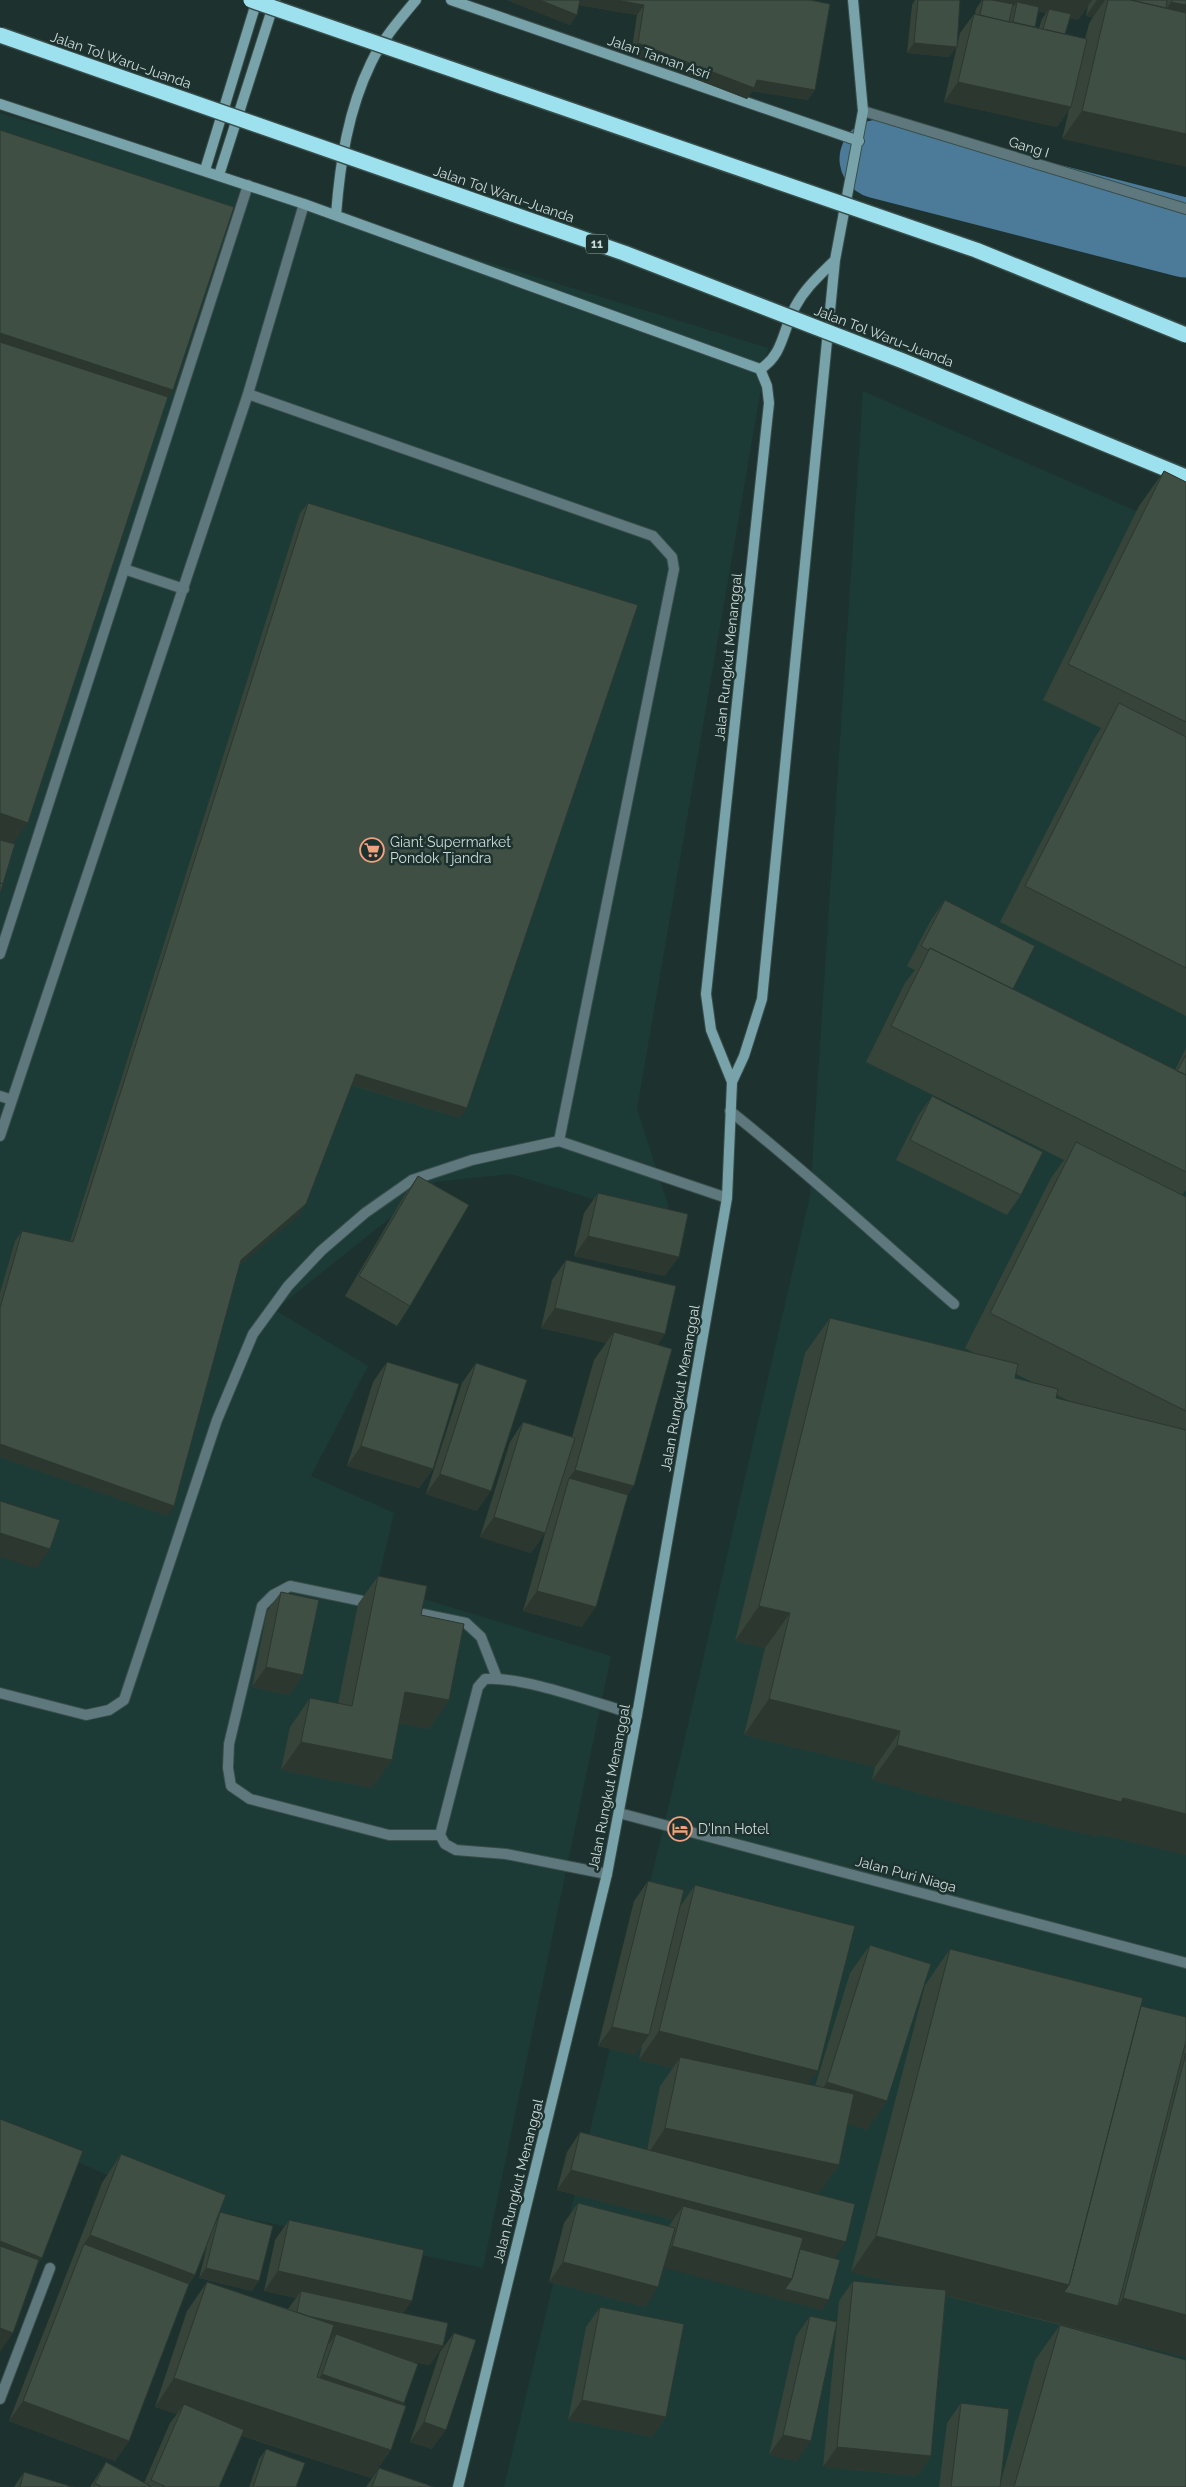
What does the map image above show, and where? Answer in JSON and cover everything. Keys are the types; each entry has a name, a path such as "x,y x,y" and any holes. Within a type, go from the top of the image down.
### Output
{"highway":[{"path":"251,0 976,250 1186,335"},
{"name":"Jalan Tol Waru–Juanda","path":"0,35 624,254 904,360 1186,477"}],"main road":[{"path":"205,170 257,0"},
{"path":"219,175 275,0"},
{"path":"336,215 345,143 355,102 372,61 416,0"},
{"name":"Jalan Taman Asri","path":"451,0 859,141"},
{"name":"Jalan Rungkut Menanggal","path":"458,2487 607,1874 637,1715 726,1198 732,1082 744,1056 762,999 835,260 859,141 863,111 853,0"},
{"path":"0,104 205,170 336,215 760,369 770,363 778,351 795,307 809,286 835,260"},
{"name":"Jalan Rungkut Menanggal","path":"732,1082 711,1030 706,994 769,403 768,386 760,369"}],"street":[{"name":"Gang I","path":"863,111 1186,209"},
{"path":"0,954 248,185"},
{"path":"0,1136 248,394 304,204"},
{"path":"248,394 653,536 672,556 674,569 559,1141"},
{"path":"124,569 184,588"},
{"path":"0,1096 12,1100"},
{"path":"730,1111 796,1163 834,1200 954,1304"},
{"path":"0,1693 86,1715 109,1710 124,1700 217,1420 253,1334 288,1286 322,1251 365,1213 412,1180 472,1160 559,1141 726,1198"},
{"path":"382,1606 290,1586 273,1595 262,1606 229,1744 228,1768 232,1786 250,1799 389,1835 440,1835"},
{"path":"401,1610 466,1623 481,1637 497,1678"},
{"path":"607,1874 506,1854 456,1850 445,1844 440,1835 478,1687 485,1679 497,1678 541,1687 637,1715"},
{"name":"Jalan Puri Niaga","path":"619,1813 1186,1962"},
{"path":"0,2400 50,2268"}],"shaded area":[{"path":"0,113 768,348 637,1109 674,1224 511,1174 435,1182 275,1310 368,1366 311,1476 394,1513 377,1585 611,1656 483,2268 169,2202 0,2128"},
{"path":"863,391 1186,533 1186,2487 504,2487 685,1738 810,1196"}],"building":[{"path":"540,0 580,0 577,15"},
{"path":"616,0 810,0 830,4 815,90 757,80 754,88 638,43 644,5"},
{"path":"918,0 960,0 957,47 914,43"},
{"path":"983,0 1013,4 1009,22 980,15"},
{"path":"1108,0 1131,0 1186,13 1186,134 1082,111"},
{"path":"1131,0 1167,0 1166,8"},
{"path":"1172,0 1186,0 1186,5 1171,2"},
{"path":"1017,2 1039,7 1035,27 1013,22"},
{"path":"1049,9 1071,14 1065,34 1043,29"},
{"path":"974,14 1087,39 1071,107 958,82"},
{"path":"0,130 234,207 173,390 0,333"},
{"path":"0,342 168,397 28,823 0,813"},
{"path":"1164,471 1186,482 1186,722 1068,664"},
{"name":"Giant Supermarket Pondok Tjandra","path":"308,503 638,605 467,1108 356,1074 306,1204 241,1260 174,1506 0,1444 0,1308 22,1231 73,1242"},
{"path":"1119,703 1186,737 1186,968 1025,886"},
{"path":"0,840 15,844 3,884 0,883"},
{"path":"0,883 3,884 0,894"},
{"path":"945,900 1035,946 1013,989 930,948 928,950 921,946"},
{"path":"930,948 1186,1075 1186,1172 891,1026"},
{"path":"1186,1055 1186,1075 1177,1071"},
{"path":"932,1096 1043,1152 1021,1195 910,1140"},
{"path":"1076,1142 1186,1197 1186,1411 990,1313"},
{"path":"418,1176 469,1205 410,1306 359,1276"},
{"path":"598,1193 688,1214 679,1257 588,1236"},
{"path":"566,1260 676,1286 665,1334 555,1308"},
{"path":"830,1318 1018,1364 1015,1378 1058,1389 1056,1398 1186,1430 1186,1814 1123,1798 1121,1802 897,1745 900,1731 769,1699 790,1613 759,1606"},
{"path":"614,1332 672,1349 634,1486 575,1470"},
{"path":"387,1362 459,1384 433,1469 361,1446"},
{"path":"476,1363 527,1380 491,1491 440,1474"},
{"path":"523,1422 575,1438 545,1533 494,1517"},
{"path":"569,1478 628,1495 596,1607 537,1591"},
{"path":"0,1501 60,1520 50,1549 0,1533"},
{"path":"378,1576 427,1586 421,1615 464,1624 449,1700 405,1692 392,1760 301,1742 310,1698 352,1706"},
{"path":"281,1592 319,1600 303,1675 266,1667"},
{"path":"648,1881 684,1890 649,2035 612,2027"},
{"path":"695,1885 855,1926 818,2071 659,2031"},
{"path":"870,1945 931,1964 887,2101 827,2082"},
{"path":"950,1949 1143,1998 1069,2285 876,2236"},
{"path":"1141,2006 1186,2017 1186,2041 1118,2306 1064,2292 1069,2285"},
{"path":"1186,2053 1186,2315 1123,2298"},
{"path":"680,2057 854,2094 839,2165 665,2128"},
{"path":"0,2119 83,2151 42,2258 0,2241"},
{"path":"580,2132 855,2204 846,2242 571,2170"},
{"path":"121,2154 226,2195 195,2275 90,2235"},
{"path":"578,2203 675,2228 658,2287 563,2262"},
{"path":"683,2206 803,2238 792,2279 672,2246"},
{"path":"220,2212 273,2226 259,2281 206,2268"},
{"path":"289,2220 424,2250 412,2301 278,2271"},
{"path":"84,2244 189,2284 129,2441 23,2401"},
{"path":"0,2246 39,2260 13,2333 0,2328"},
{"path":"800,2249 840,2260 829,2300 785,2289 792,2279"},
{"path":"853,2281 946,2290 931,2456 837,2447"},
{"path":"207,2282 334,2325 317,2377 406,2406 391,2450 174,2378"},
{"path":"301,2291 448,2323 443,2346 297,2312"},
{"path":"600,2307 684,2324 666,2417 582,2400"},
{"path":"810,2316 837,2322 811,2441 783,2435"},
{"path":"1060,2325 1186,2360 1186,2487 1014,2487"},
{"path":"454,2333 476,2340 446,2430 424,2422"},
{"path":"336,2334 418,2364 404,2403 322,2374"},
{"path":"961,2403 1009,2409 1000,2487 951,2487"},
{"path":"184,2404 244,2430 219,2487 166,2487 151,2480"},
{"path":"266,2449 305,2463 296,2487 253,2487"},
{"path":"106,2462 152,2487 102,2487 95,2483"},
{"path":"379,2468 434,2487 372,2487"},
{"path":"24,2472 73,2487 20,2487"}],"waterway":[{"path":"879,159 1186,238"}],"place":[{"name":"Giant Supermarket Pondok Tjandra","path":"372,850"},
{"name":"D'Inn Hotel","path":"680,1829"}]}
